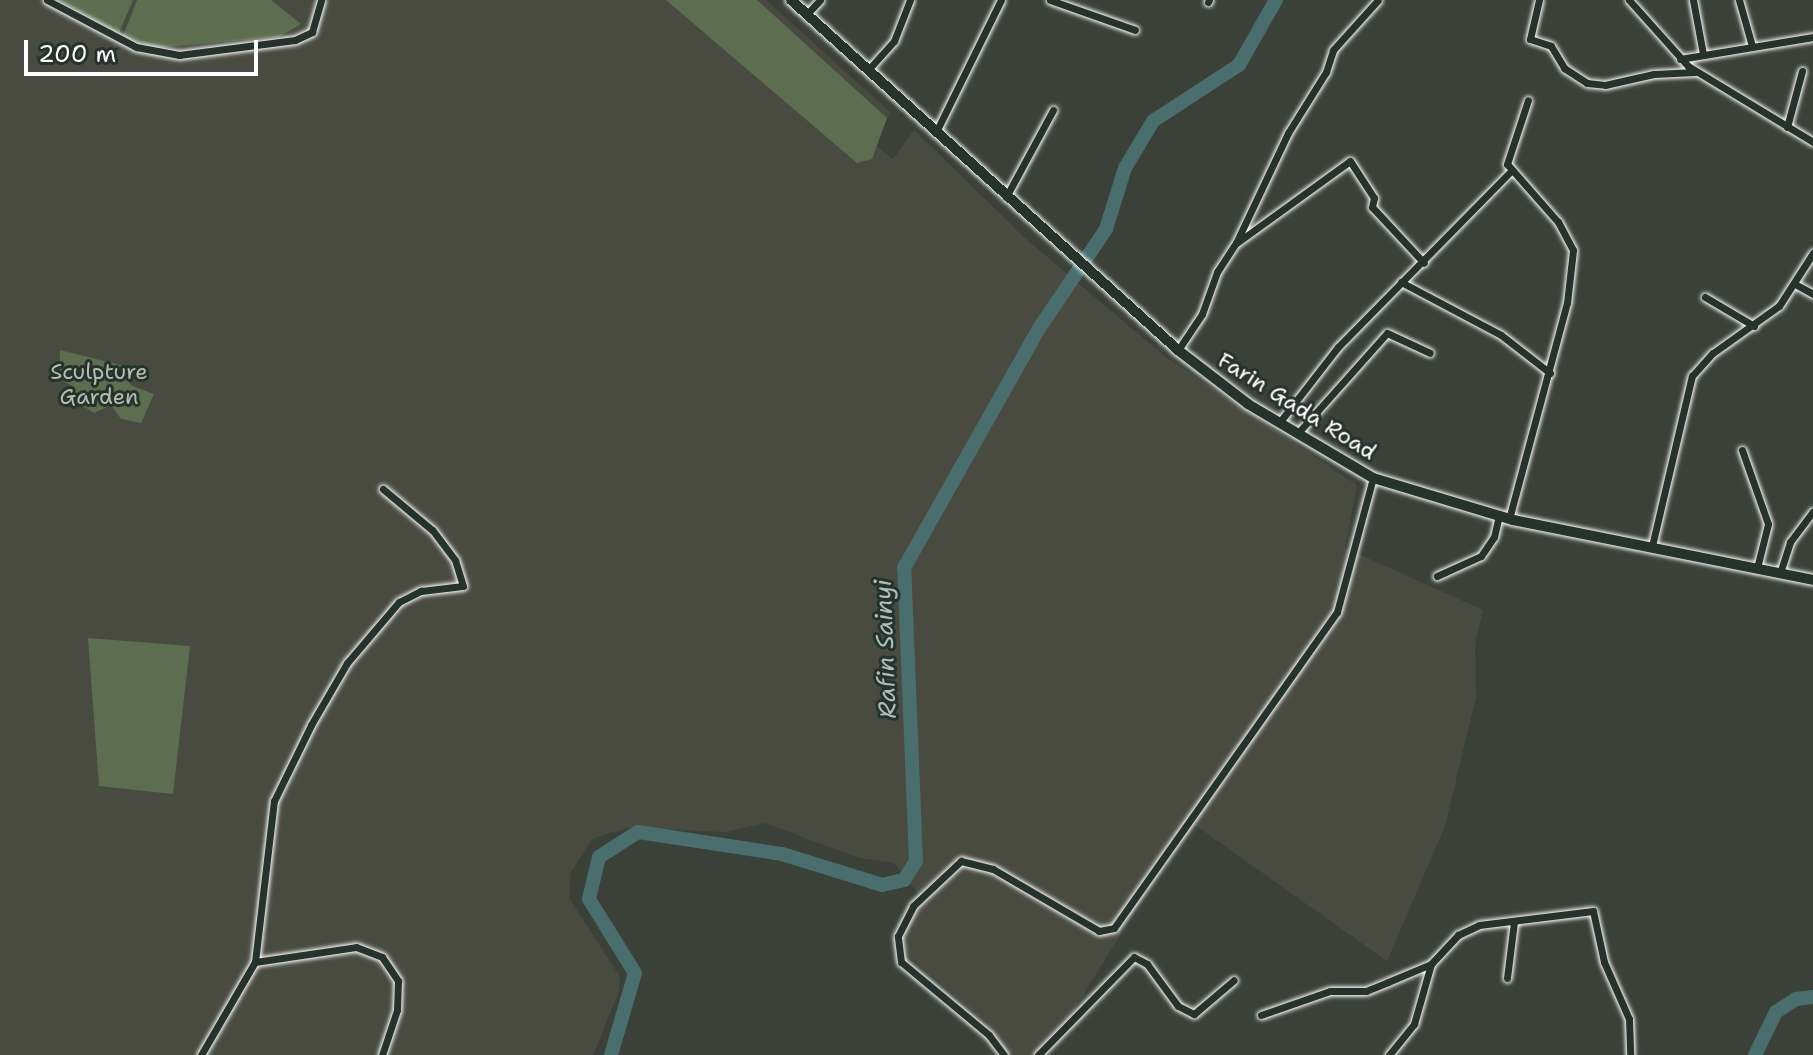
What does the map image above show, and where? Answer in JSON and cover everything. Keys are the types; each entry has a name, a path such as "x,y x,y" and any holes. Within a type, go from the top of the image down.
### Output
{"main road":[{"name":"Farin Gada Road","path":"791,0 1067,253 1178,350 1279,423 1373,478 1504,518 1813,580"}],"street":[{"path":"47,0 136,47 179,55 295,40 312,32 321,0"},
{"path":"807,14 820,0"},
{"path":"868,70 894,41 910,0"},
{"path":"936,132 1001,0"},
{"path":"1050,0 1135,30"},
{"path":"1178,350 1236,243 1333,50 1378,0"},
{"path":"1539,0 1530,39 1551,46 1564,68 1587,83 1605,85 1654,74 1698,72"},
{"path":"1629,0 1680,59 1813,142"},
{"path":"1693,0 1703,54"},
{"path":"1739,0 1752,46"},
{"path":"1680,59 1813,37"},
{"path":"1787,127 1802,71"},
{"path":"1437,576 1481,556 1494,537 1504,518 1550,373 1573,250 1558,222 1507,164 1528,100"},
{"path":"1006,197 1053,110"},
{"path":"1236,243 1350,161 1374,198 1372,207 1424,263"},
{"path":"1279,423 1338,347 1401,282 1424,263 1512,170"},
{"path":"1652,546 1692,376 1713,353 1754,326 1795,284 1813,253"},
{"path":"1401,282 1501,335 1550,373"},
{"path":"1795,284 1813,294"},
{"path":"1705,297 1754,326"},
{"path":"1297,434 1387,333 1430,353"},
{"path":"1742,450 1768,524 1757,568"},
{"path":"1004,1055 989,1035 901,962 898,936 913,906 961,861 993,869 1099,931 1114,928 1337,612 1373,478"},
{"path":"201,1055 255,962 274,801 311,725 347,663 399,602 421,591 463,586 455,560 432,530 383,489"},
{"path":"1780,573 1790,542 1813,512"},
{"path":"1261,1015 1330,991 1366,991 1431,964 1469,929 1593,911 1604,962 1629,1019 1630,1055"},
{"path":"1507,978 1514,922"},
{"path":"255,962 356,947 382,957 398,981 397,1010 382,1055"},
{"path":"1038,1055 1134,957 1147,964 1178,1006 1194,1014 1234,980"},
{"path":"1389,1055 1414,1024 1431,964"}],"shaded area":[{"path":"0,0 766,0 890,112 875,145 893,159 914,130 1027,240 1167,358 1357,485 1345,548 1483,610 1475,644 1476,697 1445,826 1387,961 1195,825 1160,870 1069,1018 1035,1055 1008,1055 986,1022 908,955 903,940 918,905 918,893 894,863 859,858 765,823 725,832 627,828 592,839 571,872 569,898 620,977 618,994 593,1055 0,1055"}],"green space":[{"path":"59,0 133,0 119,33"},
{"path":"137,0 271,0 301,24 279,37 155,48 123,36"},
{"path":"666,0 757,0 887,118 872,159 857,163"},
{"name":"Sculpture Garden","path":"60,350 132,368 127,380 132,386 154,394 141,423 121,419 111,405 94,413 70,398 75,388 59,378"},
{"path":"88,638 190,646 173,794 99,786"}],"waterway":[{"name":"Rafin Sainyi","path":"611,1055 635,973 589,899 599,857 638,832 782,854 882,885 904,880 916,861 904,568 1040,327 1106,229 1125,168 1153,121 1239,65 1276,0"},
{"path":"1755,1055 1776,1012 1796,999 1813,997"}]}
